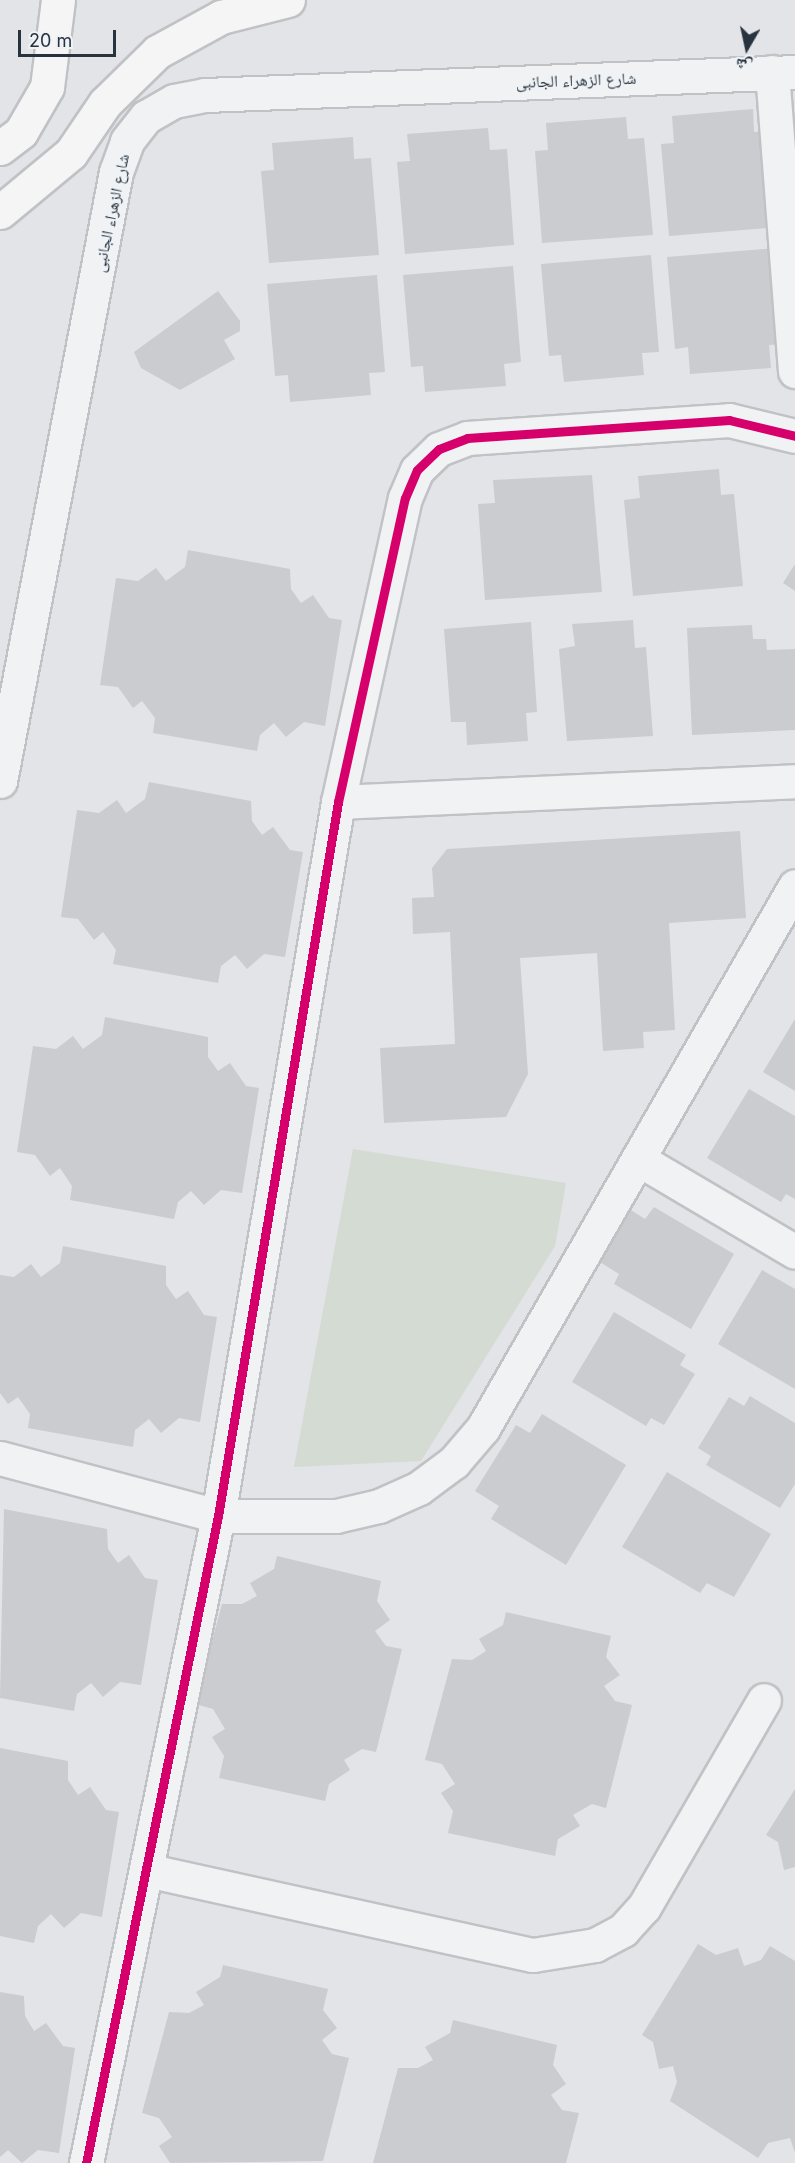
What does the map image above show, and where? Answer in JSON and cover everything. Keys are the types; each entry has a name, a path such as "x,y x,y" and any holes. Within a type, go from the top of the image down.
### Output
{"highway":[{"path":"0,148 21,132 47,87 57,0"},
{"path":"0,212 71,153 105,103 157,52 220,17 288,0"}],"street":[{"path":"783,72 795,371"},
{"name":"شارع الزهراء الجانبى","path":"0,782 116,172 126,141 146,117 174,101 205,95 783,72"},
{"path":"86,2163 218,1515 338,802 405,498 417,470 439,449 467,438 679,421 729,420 795,436"},
{"path":"338,802 795,781"},
{"path":"0,1458 218,1515 357,1511 419,1488 454,1462 483,1428 795,886"},
{"path":"638,1159 795,1252"},
{"path":"146,1870 533,1955 585,1948 623,1930 644,1907 764,1700"}],"shaded area":[{"path":"353,1149 566,1183 555,1246 421,1461 294,1467"}],"building":[{"path":"753,109 754,132 771,131 779,227 669,236 661,144 674,143 672,116"},
{"path":"626,117 628,139 644,138 653,235 542,243 535,151 548,150 546,123"},
{"path":"488,128 490,150 507,149 514,245 405,254 397,162 410,161 407,134"},
{"path":"353,137 354,159 371,158 379,255 269,263 261,171 274,170 272,143"},
{"path":"777,248 785,344 769,345 771,368 690,374 688,347 675,349 667,257"},
{"path":"651,255 659,352 642,353 644,375 564,382 561,355 549,356 541,264"},
{"path":"513,266 521,362 504,364 506,386 425,392 423,366 411,367 403,275"},
{"path":"377,275 385,372 369,373 371,395 290,402 288,375 275,376 267,284"},
{"path":"218,291 240,321 240,331 224,340 235,359 180,390 141,368 134,352"},
{"path":"719,469 721,495 734,494 743,586 633,596 624,500 640,498 638,476"},
{"path":"592,475 602,592 485,600 478,504 495,503 493,480"},
{"path":"188,550 290,569 291,589 301,603 313,595 329,618 342,620 325,726 304,722 286,737 274,723 260,735 257,751 153,733 155,718 142,701 133,708 118,687 100,685 116,578 138,581 156,568 166,581 185,567"},
{"path":"795,564 795,591 783,583"},
{"path":"633,620 635,648 646,647 653,736 567,741 559,649 575,646 572,624"},
{"path":"531,622 537,712 526,713 528,741 467,745 466,722 451,722 444,629"},
{"path":"752,625 753,639 766,639 767,650 795,649 795,730 692,735 687,628"},
{"path":"149,782 251,801 252,821 262,835 273,827 290,850 303,852 285,957 264,954 247,969 235,955 221,966 218,983 113,964 116,950 103,932 94,940 78,919 61,917 77,810 99,813 117,800 126,813 145,799"},
{"path":"740,831 746,918 669,923 675,1030 643,1032 644,1048 603,1051 597,953 520,958 528,1074 506,1117 384,1123 380,1048 455,1044 450,932 413,934 412,898 434,897 432,868 447,849"},
{"path":"105,1017 208,1037 208,1057 218,1071 230,1063 246,1086 259,1088 242,1193 221,1190 204,1205 191,1191 178,1202 174,1219 70,1200 72,1186 60,1168 50,1176 35,1155 17,1152 33,1046 56,1049 73,1036 83,1049 102,1035"},
{"path":"795,1019 795,1091 763,1072"},
{"path":"749,1089 795,1116 795,1199 786,1194 781,1202 707,1158"},
{"path":"626,1207 645,1219 654,1207 734,1254 691,1329 614,1284 619,1274 595,1259"},
{"path":"63,1246 166,1266 166,1285 176,1299 188,1291 204,1315 217,1317 200,1422 179,1418 161,1433 149,1419 135,1430 133,1447 28,1428 30,1414 18,1397 8,1404 0,1393 0,1275 14,1277 31,1264 41,1277 60,1263"},
{"path":"762,1270 795,1289 795,1389 718,1344"},
{"path":"614,1312 686,1355 680,1365 695,1374 664,1425 651,1418 646,1426 572,1382"},
{"path":"750,1396 795,1423 795,1484 780,1508 706,1465 711,1456 698,1448 729,1397 744,1406"},
{"path":"542,1414 626,1465 566,1565 491,1519 499,1506 475,1491 516,1425 530,1433"},
{"path":"667,1472 771,1534 734,1597 707,1583 700,1593 622,1547"},
{"path":"4,1509 107,1529 108,1549 118,1563 129,1555 145,1578 158,1580 141,1685 120,1682 103,1697 91,1683 77,1694 74,1711 0,1698"},
{"path":"277,1556 381,1581 377,1601 390,1620 375,1631 386,1646 402,1649 376,1752 362,1749 344,1760 350,1770 329,1784 325,1801 219,1778 224,1756 212,1737 225,1729 213,1709 195,1704 222,1604 242,1604 257,1596 250,1583 274,1569"},
{"path":"506,1612 611,1636 606,1657 620,1675 604,1686 615,1701 632,1705 606,1808 592,1804 573,1815 580,1826 558,1839 555,1856 448,1833 453,1811 441,1793 455,1784 442,1764 425,1760 452,1659 472,1660 486,1651 479,1639 503,1625"},
{"path":"0,1748 68,1761 68,1780 78,1795 90,1787 106,1810 119,1812 102,1917 81,1913 64,1928 51,1914 38,1926 34,1943 0,1936"},
{"path":"795,1789 795,1867 784,1870 778,1842 766,1835"},
{"path":"698,1944 716,1955 738,1948 744,1966 761,1960 770,1946 795,1961 795,2153 790,2138 768,2143 758,2158 670,2101 677,2082 673,2066 659,2069 653,2042 642,2035"},
{"path":"223,1965 328,1989 323,2010 337,2028 322,2040 332,2054 349,2058 323,2161 170,2163 159,2146 172,2137 159,2118 142,2113 169,2012 189,2013 204,2005 196,1992 220,1977"},
{"path":"0,1992 24,1996 25,2016 34,2031 46,2023 63,2046 75,2048 59,2153 38,2150 22,2163 8,2150 0,2157"},
{"path":"453,2020 557,2045 553,2065 566,2084 551,2095 562,2110 579,2113 566,2163 373,2163 398,2068 418,2068 433,2060 425,2047 450,2033"}],"cycle path":[{"path":"86,2163 218,1516 338,802 405,498 417,470 439,449 467,438 729,420 795,436"}]}
